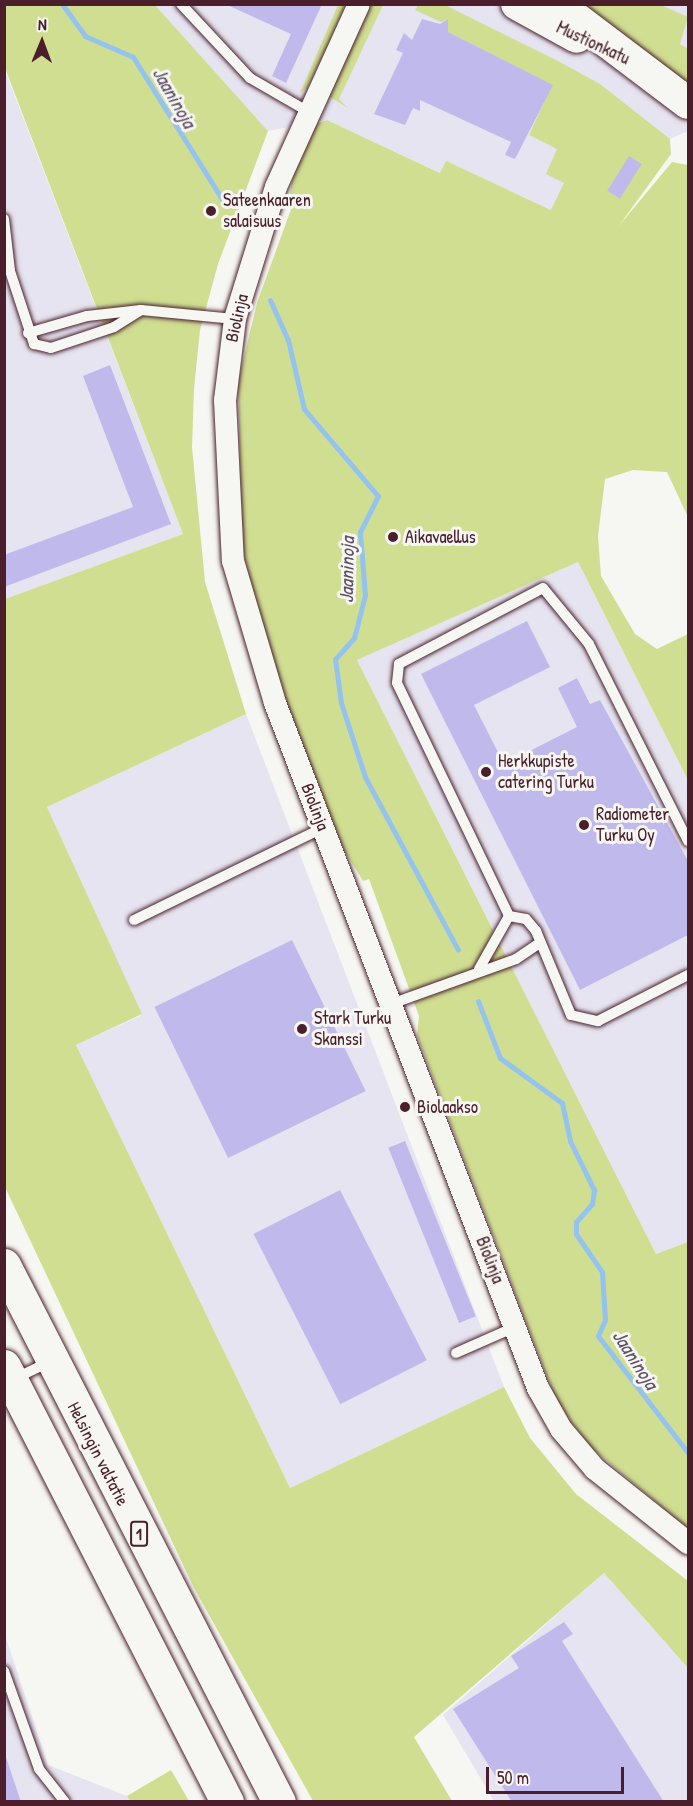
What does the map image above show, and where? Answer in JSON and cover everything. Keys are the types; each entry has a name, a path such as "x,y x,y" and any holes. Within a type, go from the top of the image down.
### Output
{"highway":[{"name":"Helsingin valtatie","path":"4,1265 279,1802"},
{"path":"8,1373 227,1802"}],"street":[{"name":"Biolinja","path":"359,4 276,187 235,319 225,400 233,561 275,703 515,1327 549,1409 576,1449 619,1492 688,1543"},
{"name":"Mustionkatu","path":"517,4 638,64"},
{"name":"Mustionkatu","path":"557,4 688,102"}],"lane":[{"path":"181,4 250,78 309,112"},
{"path":"4,219 10,271 28,333 34,344 51,348 114,327 141,310"},
{"path":"28,333 87,316 141,310 235,319"},
{"path":"509,916 397,683 399,664 543,588 589,644 688,841"},
{"path":"134,920 323,828"},
{"path":"479,969 509,916"},
{"path":"509,916 526,919 536,931 537,945 571,1015 598,1021 688,975"},
{"path":"391,1004 479,969 516,959 537,945"},
{"path":"456,1353 515,1327"},
{"path":"8,1373 52,1361"},
{"path":"4,1671 39,1769 65,1802"}],"shaded area":[{"path":"155,5 688,5 688,131 670,139 610,237 447,162 441,173 327,120 268,131"},
{"path":"4,68 183,534 5,599 4,599"},
{"path":"578,562 688,780 688,1242 656,1254 357,660"},
{"path":"246,714 504,1387 290,1488 76,1045 142,1015 47,807"},
{"path":"604,1573 688,1668 688,1801 494,1801 443,1715"},
{"path":"4,1632 48,1765 127,1796 130,1801 5,1801"}],"green space":[{"path":"5,5 155,5 268,131 218,264 200,330 194,389 192,447 205,582 246,714 47,807 142,1014 76,1045 290,1488 504,1387 530,1438 576,1494 688,1581 688,1668 604,1573 414,1737 452,1801 313,1801 194,1588 5,1187 5,599 183,534 5,68"},
{"path":"338,5 347,5 308,87 300,93"},
{"path":"369,5 383,5 339,99 348,108 328,96"},
{"path":"418,5 445,5 556,60 600,84 670,139 671,154 618,227 672,162 688,165 688,517 667,472 633,470 605,479 598,536 601,576 635,634 657,649 688,634 688,780 578,562 357,660 656,1254 688,1242 688,1529 588,1445 557,1402 417,1035 419,1016 369,879 363,881 344,850 271,664 242,547 238,382 257,303 294,201 289,199 294,169 315,124 327,120 440,173 446,161 551,210 564,183 546,174 557,149 529,135 552,85 448,32 448,19 441,22 415,10"},
{"path":"570,5 661,5 688,17 680,44 688,49 688,90"},
{"path":"171,1770 189,1801 130,1801 127,1796"}],"building":[{"path":"225,4 322,4 286,83 272,76 291,34"},
{"path":"422,19 440,24 448,19 448,32 553,85 515,159 505,155 511,142 420,100 420,111 413,108 405,125 374,114 403,53 396,50 404,33 412,40"},
{"path":"629,156 642,164 620,199 607,191"},
{"path":"110,365 171,524 4,587 4,555 133,507 83,376"},
{"name":"Radiometer Turku Oy","path":"527,621 550,667 474,705 504,764 577,727 558,688 577,678 590,704 600,700 688,861 688,935 580,990 421,674"},
{"path":"292,940 366,1091 228,1158 154,1007"},
{"path":"405,1141 476,1316 459,1323 388,1148"},
{"path":"340,1190 427,1360 340,1404 254,1234"},
{"path":"564,1622 573,1634 562,1641 664,1802 512,1802 453,1709 519,1668 511,1656"},
{"path":"5,1754 21,1802 4,1802"}],"waterway":[{"name":"Jaaninoja","path":"62,4 85,36 133,57 222,199"},
{"name":"Jaaninoja","path":"270,300 288,340 304,409 378,496 360,532 365,595 354,638 335,659 341,703 365,777 458,950"},
{"name":"Jaaninoja","path":"478,1001 500,1058 562,1103 570,1141 594,1190 592,1204 576,1222 576,1234 602,1272 605,1320 598,1336 688,1453"}],"place":[{"name":"Sateenkaaren salaisuus","path":"211,211"},
{"name":"Aikavaellus","path":"393,537"},
{"name":"Herkkupiste catering Turku","path":"486,772"},
{"name":"Radiometer Turku Oy","path":"584,825"},
{"name":"Stark Turku Skanssi","path":"302,1029"},
{"name":"Biolaakso","path":"405,1107"}]}
